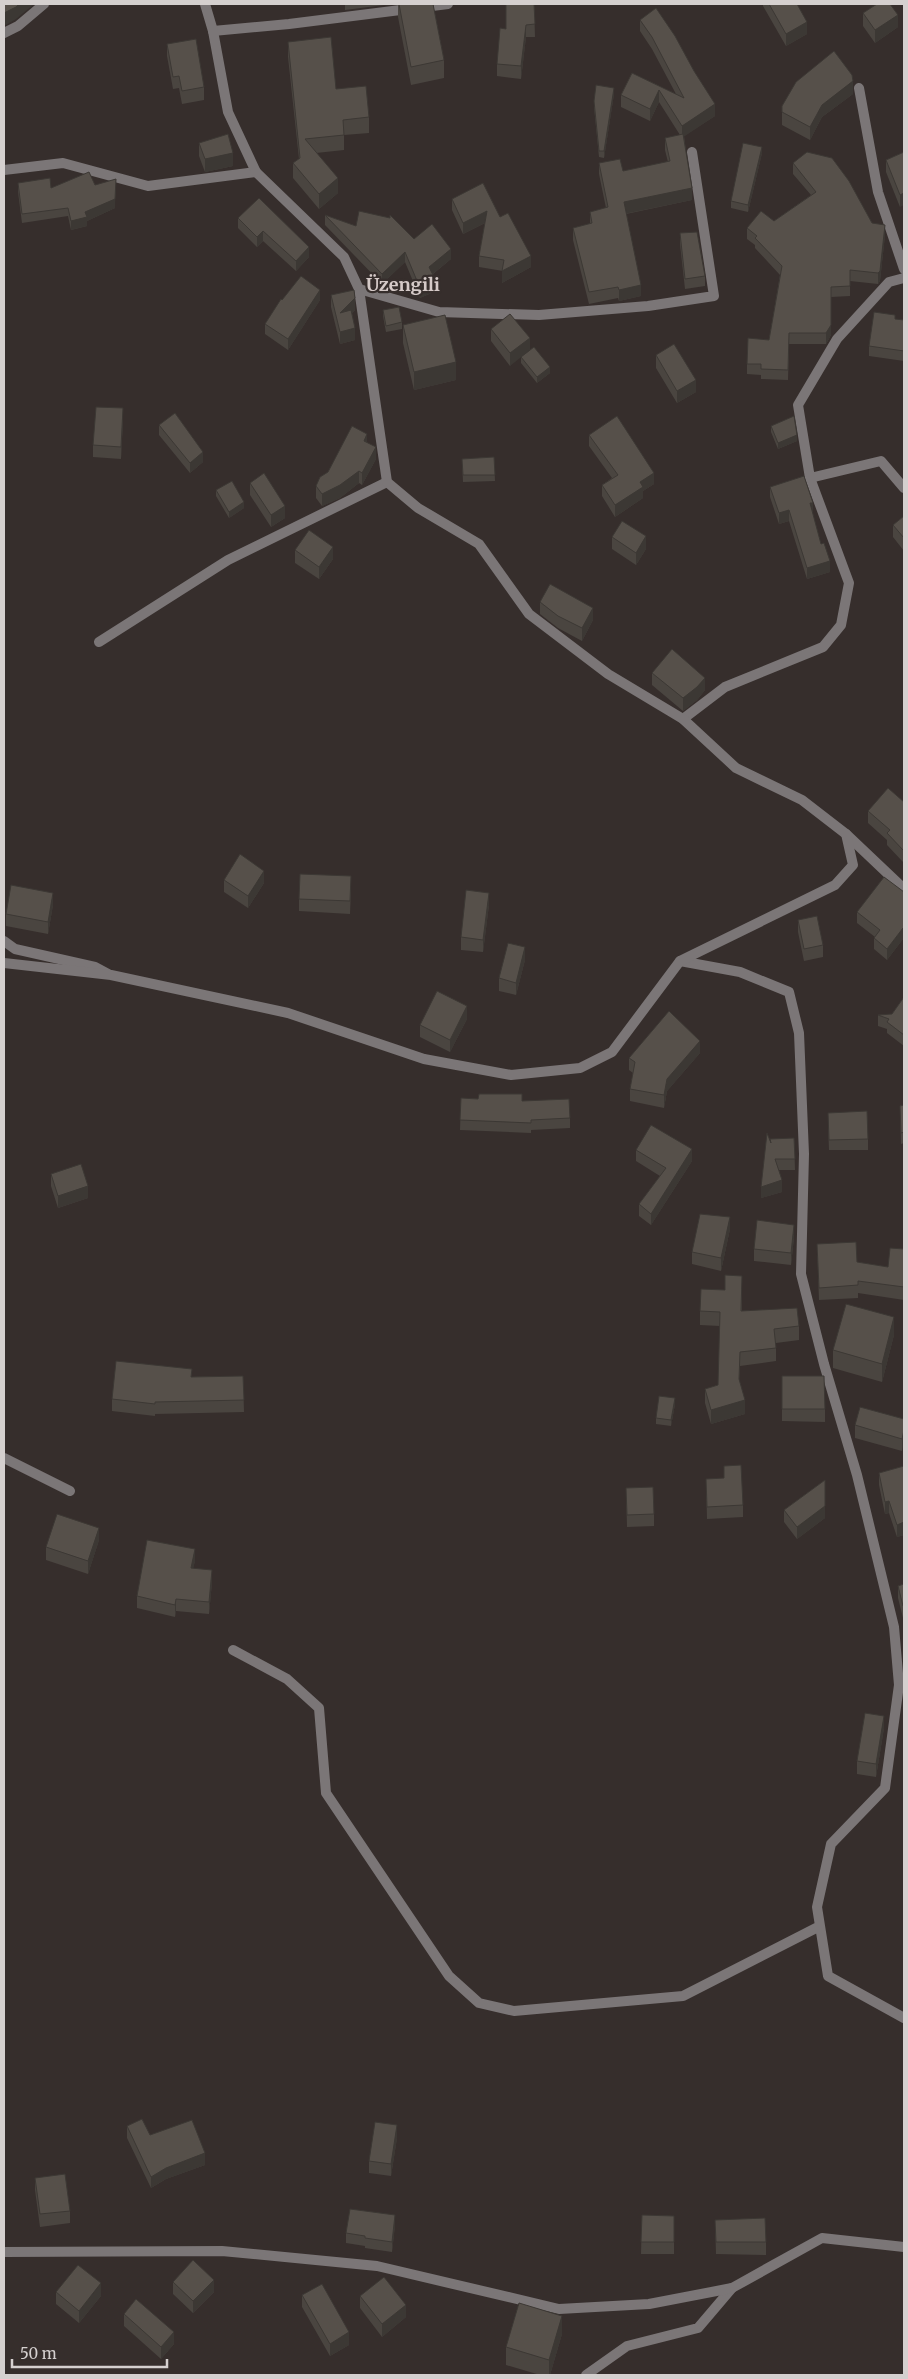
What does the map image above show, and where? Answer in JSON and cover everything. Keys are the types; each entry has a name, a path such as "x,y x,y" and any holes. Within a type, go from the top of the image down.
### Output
{"street":[{"path":"4,33 18,26 44,4"},
{"path":"205,4 213,31 228,112 256,172 344,258 358,289 387,482 418,508 479,544 529,614 608,674 683,719 736,768 802,800 846,834 904,889"},
{"path":"213,31 289,24 448,4"},
{"path":"859,88 878,192 904,269"},
{"path":"358,289 439,312 539,315 648,306 714,296 692,152"},
{"path":"4,170 64,163 148,186 256,172"},
{"path":"683,719 725,688 823,647 841,625 849,583 810,478 798,405 837,339 889,282 904,278"},
{"path":"810,478 881,461 904,488"},
{"path":"99,642 228,560 387,482"},
{"path":"4,963 109,974 288,1013 424,1060 511,1075 580,1068 612,1052 652,1002 680,962 835,885 853,865 846,834"},
{"path":"4,941 14,949 95,967 109,974"},
{"path":"680,962 740,972 789,992 799,1033 804,1154 800,1274 857,1475 894,1627 899,1685 885,1788 831,1844 817,1907 828,1976 904,2018"},
{"path":"4,1458 70,1490"},
{"path":"233,1650 287,1679 319,1708 326,1793 449,1976 478,2003 514,2011 683,1996 820,1926"},
{"path":"4,2252 222,2251 348,2263 377,2266 558,2309 649,2304 732,2288 822,2238 904,2247"},
{"path":"586,2375 627,2346 698,2328 732,2288"}],"building":[{"path":"4,4 19,4 4,13"},
{"path":"399,4 433,4 444,60 411,67"},
{"path":"506,4 534,4 535,24 526,25 521,66 497,64 500,28 506,29"},
{"path":"769,4 797,4 807,22 786,34"},
{"path":"877,4 890,4 898,15 875,30 863,13"},
{"path":"656,8 675,36 715,104 682,126 659,90 650,109 621,95 632,73 684,98 652,37 640,20"},
{"path":"331,37 336,89 366,86 369,117 343,120 344,135 305,139 338,178 319,194 293,163 300,158 288,42"},
{"path":"196,39 204,87 182,91 179,76 173,77 167,44"},
{"path":"834,51 852,75 853,81 822,105 810,127 782,112 782,106 796,82"},
{"path":"596,85 614,88 604,151 599,151 594,101"},
{"path":"228,134 233,153 205,159 199,143"},
{"path":"683,134 692,188 624,202 641,285 619,290 618,287 589,292 573,228 592,223 590,212 608,207 599,163 620,159 623,171 670,161 665,138"},
{"path":"743,143 762,147 748,205 731,201"},
{"path":"807,152 832,158 849,181 872,223 885,225 880,271 878,273 850,270 850,286 831,287 831,325 826,333 789,333 788,370 761,369 761,364 747,364 748,338 769,340 782,266 755,238 757,236 747,228 761,211 774,221 816,192 793,163"},
{"path":"904,152 904,193 900,195 886,160"},
{"path":"89,172 95,185 116,179 115,199 85,212 87,217 71,221 68,208 22,214 18,183 50,178 51,188"},
{"path":"483,183 500,217 508,213 531,256 502,271 504,260 479,256 487,211 463,223 452,199"},
{"path":"259,198 309,247 296,261 263,231 257,237 238,218"},
{"path":"359,211 390,218 390,215 414,239 432,224 451,249 429,267 436,281 420,288 405,252 382,274 325,215 356,226"},
{"path":"697,232 705,276 685,279 680,233"},
{"path":"301,276 320,290 288,339 265,324 281,299"},
{"path":"354,290 355,298 340,313 351,310 355,328 340,332 331,295"},
{"path":"399,307 402,322 386,326 383,310"},
{"path":"874,312 895,315 895,319 904,320 904,351 869,346"},
{"path":"510,314 530,338 510,353 491,329"},
{"path":"445,315 456,362 414,372 403,325"},
{"path":"674,344 696,380 677,391 656,355"},
{"path":"534,347 550,367 537,377 521,357"},
{"path":"96,407 123,408 121,447 93,445"},
{"path":"175,413 203,452 190,463 159,425"},
{"path":"617,416 654,473 640,482 643,487 615,505 602,485 618,475 589,435"},
{"path":"794,416 797,435 778,443 771,426"},
{"path":"352,426 367,434 364,441 376,447 362,473 359,471 340,485 322,494 316,486 320,477 328,472"},
{"path":"494,457 495,475 463,475 462,459"},
{"path":"264,473 285,506 271,515 250,483"},
{"path":"804,476 813,503 810,503 821,544 824,543 830,561 807,568 789,510 779,513 770,487"},
{"path":"232,481 244,502 229,512 216,490"},
{"path":"904,516 904,538 893,525"},
{"path":"622,521 646,536 636,553 612,537"},
{"path":"309,530 333,547 319,567 295,550"},
{"path":"550,584 593,608 582,628 558,616 540,602"},
{"path":"672,649 705,678 683,698 652,673"},
{"path":"888,788 904,802 903,850 887,833 890,830 868,811"},
{"path":"240,854 264,871 248,896 224,880"},
{"path":"300,874 351,876 350,901 299,899"},
{"path":"884,877 904,892 904,931 903,928 887,949 874,938 880,930 857,912"},
{"path":"11,885 53,893 48,922 6,914"},
{"path":"466,890 489,893 483,940 461,937"},
{"path":"817,916 823,945 804,949 798,920"},
{"path":"508,943 525,947 516,983 499,978"},
{"path":"437,991 467,1006 450,1040 420,1025"},
{"path":"904,997 904,1035 887,1022 889,1019 878,1015 892,1014"},
{"path":"669,1011 700,1041 667,1079 664,1095 630,1089 635,1062 629,1058"},
{"path":"479,1094 522,1094 522,1101 569,1099 570,1118 531,1120 531,1123 460,1120 461,1098 478,1099"},
{"path":"904,1105 904,1132 901,1133 900,1106"},
{"path":"867,1111 868,1139 829,1140 828,1113"},
{"path":"651,1125 692,1149 651,1214 639,1204 666,1168 636,1150"},
{"path":"767,1133 771,1143 770,1139 794,1138 795,1159 775,1159 782,1180 761,1187"},
{"path":"81,1164 88,1186 58,1196 51,1174"},
{"path":"700,1214 730,1217 721,1258 692,1252"},
{"path":"757,1220 794,1225 791,1253 754,1249"},
{"path":"856,1242 857,1262 888,1267 890,1248 904,1249 904,1287 858,1281 858,1285 819,1288 817,1244"},
{"path":"725,1275 742,1276 741,1311 797,1308 799,1326 774,1329 776,1348 740,1352 739,1379 745,1400 711,1410 705,1389 718,1385 720,1312 700,1311 701,1289 725,1290"},
{"path":"846,1304 894,1317 882,1364 833,1350"},
{"path":"116,1361 192,1369 191,1377 243,1376 244,1400 155,1402 155,1404 112,1399"},
{"path":"782,1376 824,1376 825,1409 782,1409"},
{"path":"659,1396 675,1398 671,1420 656,1418"},
{"path":"860,1407 904,1419 902,1439 855,1425"},
{"path":"741,1465 743,1505 707,1507 706,1479 724,1478 724,1466"},
{"path":"904,1466 904,1522 897,1525 889,1501 885,1502 879,1473"},
{"path":"825,1480 825,1506 797,1527 784,1510"},
{"path":"653,1487 654,1514 627,1515 626,1488"},
{"path":"57,1514 99,1528 88,1561 46,1547"},
{"path":"147,1540 195,1549 191,1568 212,1570 209,1602 176,1599 175,1605 137,1596"},
{"path":"904,1584 904,1606 903,1606 898,1586"},
{"path":"865,1713 884,1716 876,1764 857,1761"},
{"path":"142,2119 150,2135 192,2120 205,2153 166,2168 151,2177 127,2126"},
{"path":"375,2122 397,2125 391,2164 369,2161"},
{"path":"65,2174 70,2211 40,2214 35,2178"},
{"path":"350,2209 395,2215 392,2242 346,2233"},
{"path":"642,2215 674,2216 674,2242 641,2242"},
{"path":"765,2218 766,2242 716,2242 715,2220"},
{"path":"193,2260 214,2280 193,2301 173,2282"},
{"path":"78,2265 101,2283 79,2311 56,2292"},
{"path":"384,2277 406,2305 382,2324 360,2296"},
{"path":"322,2284 349,2332 330,2344 302,2295"},
{"path":"136,2299 174,2332 161,2347 124,2314"},
{"path":"519,2303 562,2316 549,2360 506,2347"}],"district":[{"name":"Üzengili","path":"403,284"}]}
